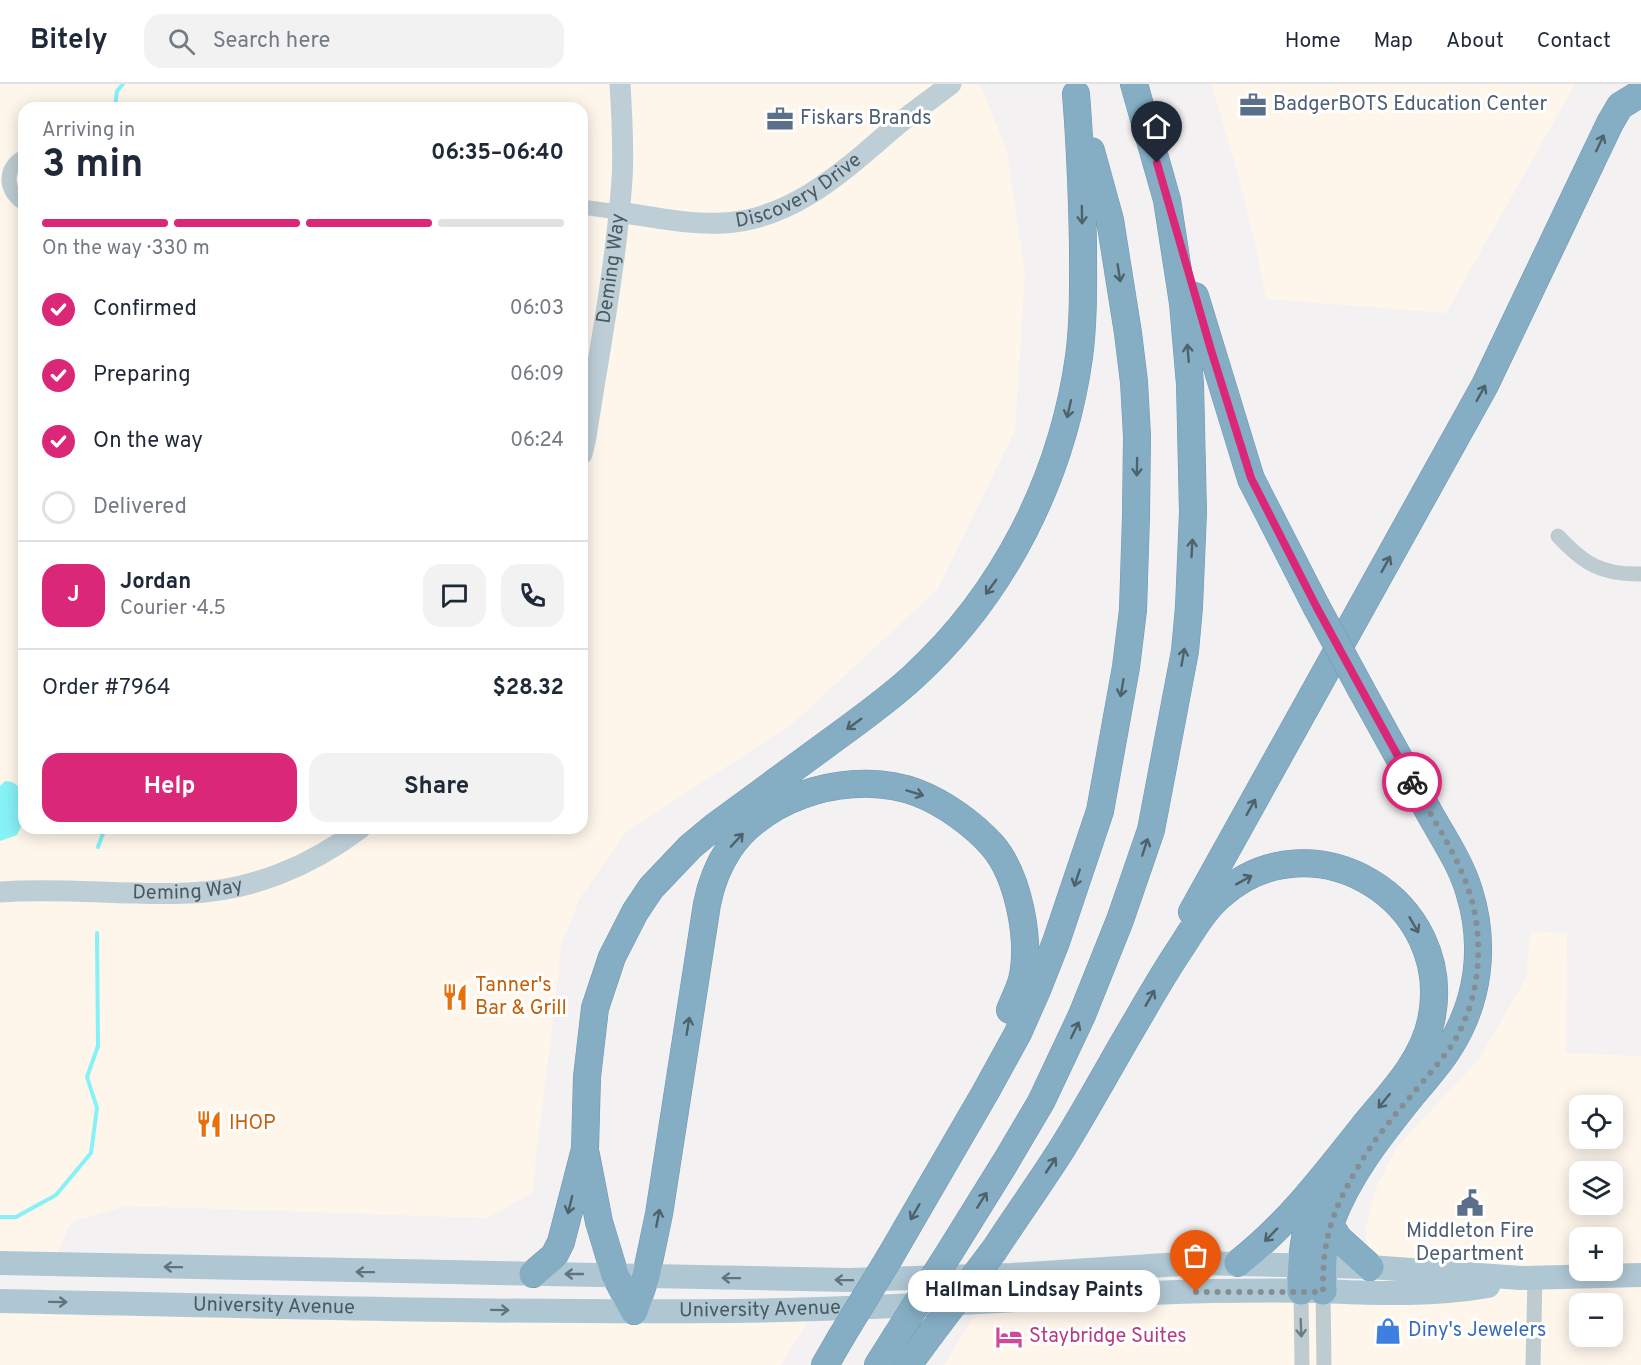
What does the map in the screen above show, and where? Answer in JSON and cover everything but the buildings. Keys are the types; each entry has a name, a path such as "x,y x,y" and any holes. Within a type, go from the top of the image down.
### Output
{"highway":[{"path":"1134,84 1251,478 1316,606 1435,823 1469,890 1478,938 1479,960 1471,1002 1463,1024 1449,1050 1358,1166 1330,1225 1312,1279"},
{"path":"825,1365 1018,1033 1060,931 1100,811 1126,667 1133,610 1137,436 1132,363 1110,220 1074,89"},
{"path":"633,1311 615,1275 599,1222 585,1149 587,1077 595,1008 612,957 621,937 651,888 690,847 714,826 881,704 915,676 974,611 1007,564 1044,486 1063,435 1079,355 1083,302 1082,163 1074,89"},
{"path":"1166,971 1193,910 1485,385 1610,123 1620,106 1641,93"},
{"path":"878,1365 1041,1102 1077,1026 1120,921 1150,830 1185,651 1193,512 1189,373 1184,303 1167,200"},
{"path":"633,1311 646,1276 659,1214 706,904 712,883 730,847 752,824 797,796 820,789 870,784 915,792 934,800 981,834 993,846 1016,891 1025,942 1022,982 955,1143"},
{"path":"908,1365 995,1249 1062,1148 1166,971 1201,917 1220,896 1243,879 1269,868 1288,864 1323,865 1364,877 1396,900 1408,913 1426,945 1431,968 1433,1003 1426,1040 1414,1063 1324,1177 1266,1241 1238,1263"},
{"path":"533,1274 554,1256 561,1242 585,1149"},
{"path":"1312,1279 1303,1240 1324,1177"},
{"path":"1330,1225 1338,1239 1370,1267"}],"main road":[{"name":"University Avenue","path":"0,1263 880,1280 1238,1263 1371,1294 1478,1288 1527,1278"},
{"name":"University Avenue","path":"0,1301 633,1311 816,1309 1175,1292 1312,1279 1370,1267 1527,1278 1641,1275"}],"street":[{"name":"Deming Way","path":"588,426 618,212 623,151 620,84"},
{"name":"Discovery Drive","path":"618,212 676,220 724,223 781,211 839,175 951,84"},
{"path":"18,161 11,169 9,182 13,194 18,198"},
{"path":"588,208 618,212"},
{"path":"1558,536 1574,553 1599,569 1621,574 1641,574"},
{"name":"Deming Way","path":"0,892 49,890 170,894 214,891 268,878 303,864 351,834"},
{"path":"1527,1278 1533,1365"},
{"path":"1302,1365 1312,1279"},
{"path":"1312,1279 1324,1365"}],"shaded area":[{"path":"0,84 980,84 1007,151 1025,274 1015,431 937,590 791,725 627,831 580,898 562,943 532,1193 487,1218 126,1206 71,1222 55,1258 0,1258"},
{"path":"1211,84 1575,84 1446,313 1266,299 1237,170"},
{"path":"1531,931 1567,933 1566,1053 1641,1056 1641,1365 944,1365 983,1301 1373,1301 1366,1228 1375,1190 1397,1147 1479,1059 1526,978"},
{"path":"394,1308 816,1309 781,1365 0,1365 0,1311 101,1317"}],"water":[{"path":"5,781 18,786 18,833 0,841 0,786"}],"waterway":[{"path":"116,102 117,91 123,84"},
{"path":"98,847 103,834"},
{"path":"0,1217 16,1217 56,1195 91,1153 97,1108 87,1077 98,1046 97,933"}],"way so far":[{"path":"1196,1292 1323,1292 1322,1266 1330,1225 1358,1166 1376,1140 1449,1050 1463,1024 1471,1002 1479,960 1475,918 1469,890 1457,864 1412,782"}],"place":[{"name":"BadgerBOTS Education Center","path":"1253,105"},
{"name":"Fiskars Brands","path":"780,119"},
{"name":"Tanner's Bar & Grill","path":"455,997"},
{"name":"IHOP","path":"209,1124"},
{"name":"Middleton Fire Department","path":"1470,1203"},
{"name":"Hallman Lindsay Paints","path":"1196,1292"},
{"name":"Diny's Jewelers","path":"1388,1331"},
{"name":"Staybridge Suites","path":"1009,1337"}],"route":[{"path":"1157,163 1251,478 1316,606 1412,782"}]}
